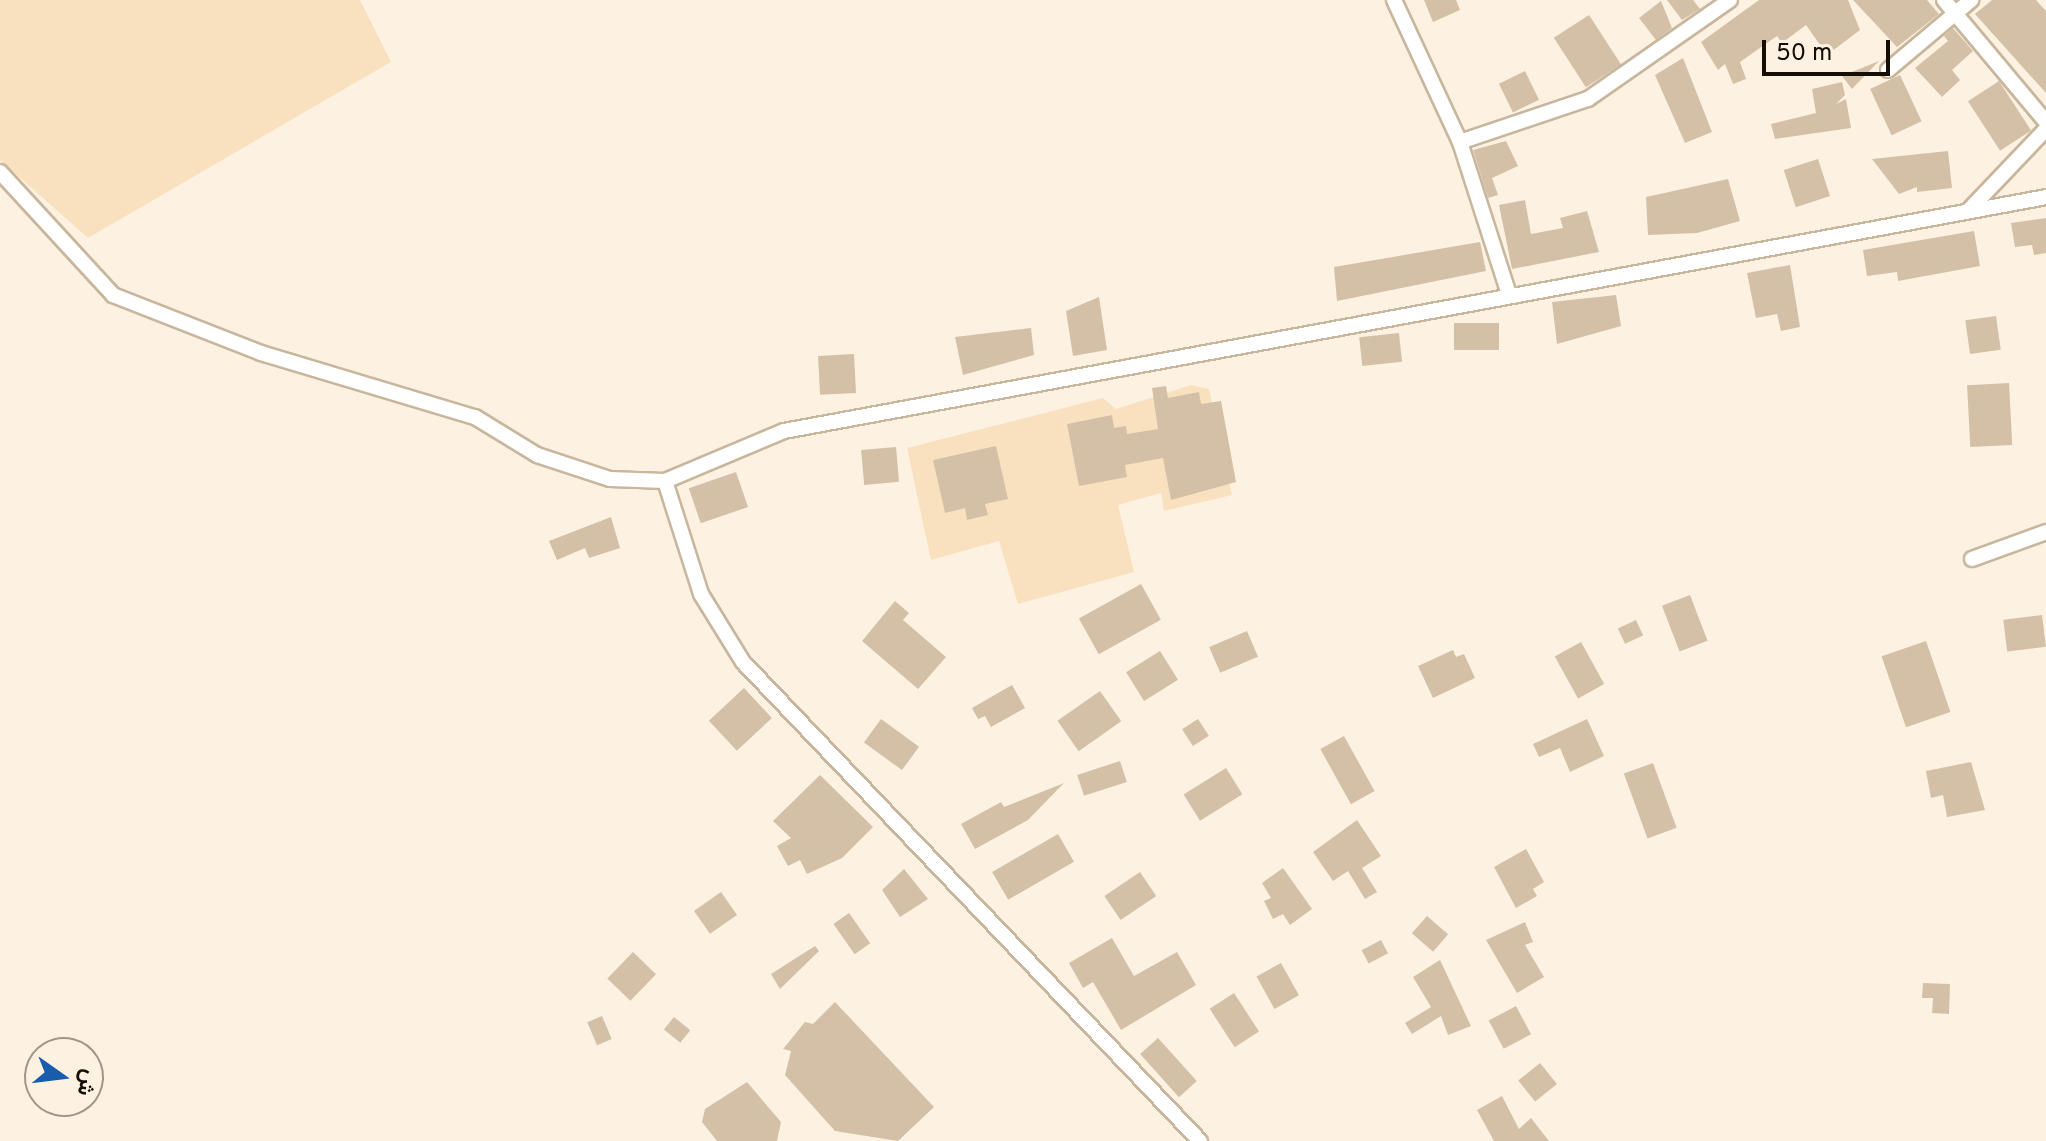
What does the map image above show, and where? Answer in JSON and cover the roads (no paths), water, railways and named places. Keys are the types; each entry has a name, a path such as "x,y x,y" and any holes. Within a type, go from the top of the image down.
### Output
{"street":[{"path":"1394,0 1460,142 1509,295"},
{"path":"1460,142 1588,99 1730,0"},
{"path":"1944,0 2046,122"},
{"path":"1888,70 1971,0"},
{"path":"1968,211 2046,129"},
{"path":"0,172 113,295 261,353 475,417 537,455 610,479 665,481 784,431 2046,197"},
{"path":"665,481 701,594 743,662 1200,1141"},
{"path":"1972,559 2046,532"}]}
